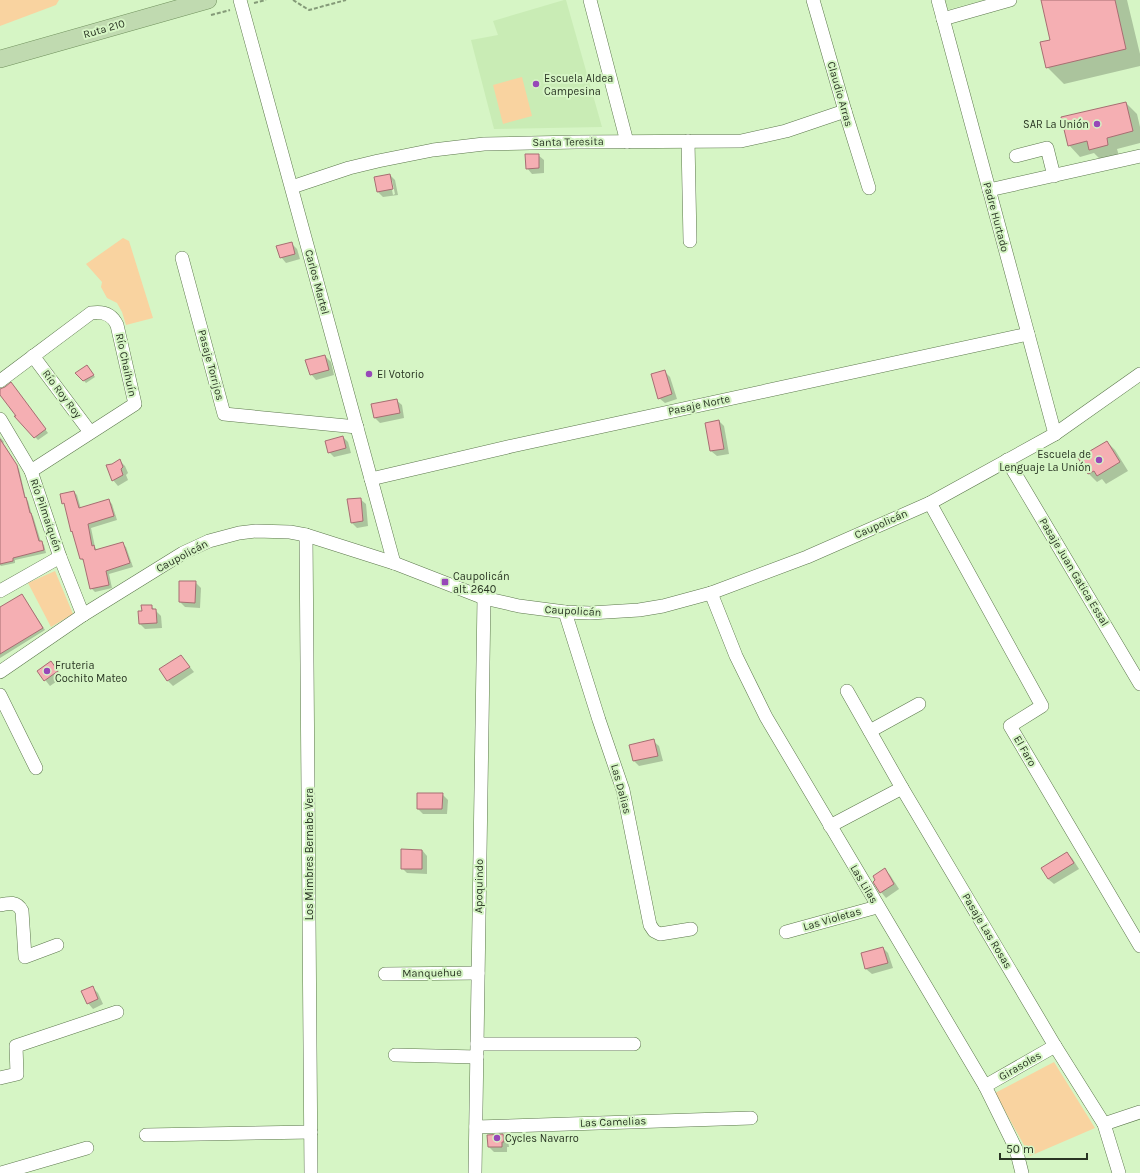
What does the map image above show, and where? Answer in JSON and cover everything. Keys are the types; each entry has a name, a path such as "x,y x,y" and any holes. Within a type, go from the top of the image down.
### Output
{"main road":[{"name":"Ruta 210","path":"0,59 208,0"}],"street":[{"name":"Carlos Martel","path":"240,0 394,564"},
{"path":"590,0 628,142"},
{"name":"Claudio Arras","path":"813,0 844,111 869,188"},
{"name":"Padre Hurtado","path":"938,0 1054,434"},
{"path":"943,19 1010,0"},
{"name":"Santa Teresita","path":"292,187 320,177 378,161 452,148 484,144 741,141 786,131 844,111"},
{"path":"688,141 690,241"},
{"path":"1016,156 1047,148 1054,176"},
{"path":"989,190 1140,156"},
{"name":"Pasaje Torrijos","path":"182,258 224,414 357,427"},
{"name":"Río Chaihuín","path":"0,381 91,313 101,312 115,320 119,330 135,404 31,471"},
{"name":"Pasaje Norte","path":"371,479 512,446 1028,334"},
{"name":"Río Roy Roy","path":"33,356 90,432"},
{"name":"Caupolicán","path":"0,672 83,615 183,553 209,541 234,534 256,531 290,532 306,535 394,564 484,598 519,606 565,612 614,612 639,610 687,600 711,593 808,557 930,503 1054,434 1140,374"},
{"name":"Río Pilmaiquén","path":"0,419 31,471 60,557 83,615"},
{"name":"Pasaje Juan Gatica Essal","path":"1007,460 1140,684"},
{"name":"El Faro","path":"930,503 1042,706 1010,726 1140,946"},
{"name":"Los Mimbres Bernabe Vera","path":"306,535 311,1173"},
{"path":"0,591 60,557"},
{"name":"Las Lilas","path":"711,593 736,656 782,746 984,1086 1016,1149 1022,1173"},
{"name":"Apoquindo","path":"475,1173 484,598"},
{"name":"Las Dalias","path":"565,612 623,790 650,925 654,931 660,934 691,929"},
{"name":"Pasaje Las Rosas","path":"848,691 902,788 1104,1124 1119,1173"},
{"path":"0,695 36,768"},
{"path":"870,731 919,704"},
{"path":"830,826 902,788"},
{"path":"0,905 15,904 21,907 25,957 57,945"},
{"name":"Las Violetas","path":"786,932 878,907"},
{"name":"Manquehue","path":"385,974 478,973"},
{"path":"0,1078 17,1074 16,1046 117,1012"},
{"path":"395,1055 634,1044"},
{"name":"Girasoles","path":"984,1086 1056,1046"},
{"path":"1104,1124 1140,1112"},
{"name":"Las Camelias","path":"476,1127 751,1118"},
{"path":"146,1135 311,1132"},
{"path":"1,1173 87,1148"}],"path":[{"path":"293,0 309,10 346,0"}],"shaded area":[{"path":"0,0 59,0 56,5 0,26"},
{"name":"Escuela Aldea Campesina","path":"566,0 602,127 494,129 471,40 498,35 493,21"},
{"path":"943,0 984,0 946,10"},
{"path":"522,77 532,116 503,124 493,85"},
{"path":"123,238 129,241 153,318 126,325 122,312 117,303 107,298 101,287 102,282 86,264"},
{"path":"55,571 73,614 51,627 28,583"},
{"path":"1054,1062 1095,1128 1030,1156 995,1093"}],"building":[{"path":"1041,0 1115,0 1126,49 1046,68 1040,42 1050,40"},
{"name":"SAR La Unión","path":"1126,102 1133,131 1107,138 1108,145 1089,150 1087,141 1068,146 1061,117"},
{"path":"525,154 539,154 539,168 526,169"},
{"path":"390,174 393,189 377,192 374,177"},
{"path":"292,242 295,254 280,258 276,246"},
{"path":"325,355 329,370 310,375 305,360"},
{"path":"87,365 94,375 83,381 75,373"},
{"path":"665,370 672,394 658,399 651,374"},
{"path":"11,382 46,429 34,438 14,416 16,416 0,395 0,389"},
{"path":"397,399 400,413 374,418 371,404"},
{"path":"719,420 724,449 710,451 705,423"},
{"path":"343,436 346,448 328,453 325,441"},
{"path":"0,439 17,465 25,498 26,497 39,541 42,541 44,550 13,558 13,561 0,564"},
{"name":"Escuela de Lenguaje La Unión","path":"1107,441 1120,462 1097,476 1094,471 1088,474 1078,458"},
{"path":"120,459 123,467 121,469 123,475 112,481 106,465 112,464"},
{"path":"74,491 79,508 109,499 114,516 88,524 92,546 94,545 95,550 123,542 130,563 106,571 109,585 90,589 83,559 80,559 60,494"},
{"path":"361,498 363,521 351,523 347,499"},
{"path":"179,581 196,581 195,603 179,602"},
{"path":"22,594 43,628 0,654 0,607"},
{"path":"141,605 152,605 152,609 156,609 157,623 139,624 138,611 142,611"},
{"path":"181,655 190,667 167,681 159,669"},
{"name":"Fruteria Cochito Mateo","path":"51,661 58,671 44,681 37,671"},
{"path":"654,739 658,756 633,761 629,745"},
{"path":"417,793 443,793 442,809 417,809"},
{"path":"401,849 422,850 422,869 401,869"},
{"path":"1067,852 1074,863 1048,879 1041,868"},
{"path":"885,868 894,884 880,893 873,882 875,880 873,876"},
{"path":"883,947 888,963 865,969 861,953"},
{"path":"93,986 98,999 87,1004 81,991"},
{"name":"Cycles Navarro","path":"503,1134 504,1142 502,1142 502,1147 488,1147 487,1135"}],"place":[{"name":"Escuela Aldea Campesina","path":"536,84"},
{"name":"SAR La Unión","path":"1097,124"},
{"name":"El Votorio","path":"369,374"},
{"name":"Escuela de Lenguaje La Unión","path":"1099,460"},
{"name":"Caupolicán alt. 2640","path":"445,582"},
{"name":"Fruteria Cochito Mateo","path":"47,671"},
{"name":"Cycles Navarro","path":"497,1138"}]}
